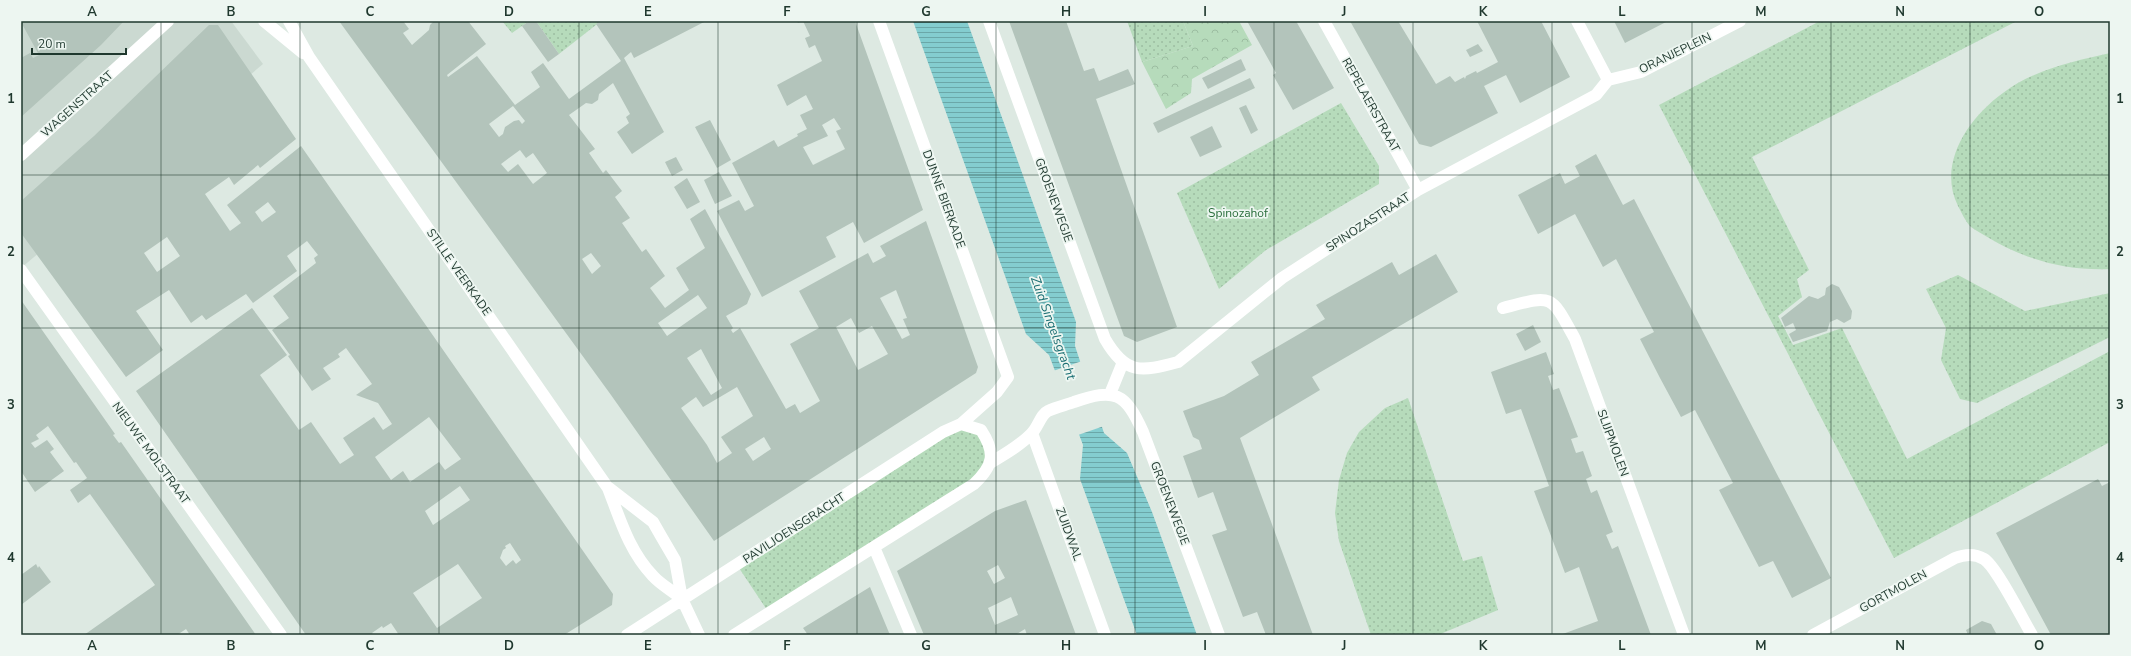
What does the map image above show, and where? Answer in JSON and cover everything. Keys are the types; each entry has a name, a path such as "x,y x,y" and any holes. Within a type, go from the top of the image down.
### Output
{"street":[{"name":"WAGENSTRAAT","path":"21,156 168,21"},
{"name":"STILLE VEERKADE","path":"264,21 309,57"},
{"name":"STILLE VEERKADE","path":"289,21 309,57 608,488 626,537 636,553 653,576 682,599"},
{"name":"DUNNE BIERKADE","path":"879,21 1008,377"},
{"name":"GROENEWEGJE","path":"989,21 1105,339 1114,355 1135,369"},
{"name":"REPELAERSTRAAT","path":"1324,21 1418,190"},
{"path":"1577,21 1608,80"},
{"name":"ORANJEPLEIN","path":"1608,80 1641,72 1740,21"},
{"name":"SPINOZASTRAAT","path":"1135,369 1157,367 1178,362 1282,278 1418,190 1596,95 1608,80"},
{"name":"NIEUWE MOLSTRAAT","path":"21,270 281,635"},
{"name":"SLIJPMOLEN","path":"1503,308 1537,299 1550,301 1560,310 1575,339 1684,635"},
{"path":"990,463 1009,452 1032,433 1047,411 1097,394 1110,394 1123,362"},
{"name":"PAVILJOENSGRACHT","path":"627,635 942,432 961,424 996,392 1008,377"},
{"name":"GROENEWEGJE","path":"1110,394 1118,398 1133,410 1220,635"},
{"path":"734,635 974,484 985,473 990,463 992,450 981,430 972,425 961,424"},
{"name":"ZUIDWAL","path":"1032,433 1106,635"},
{"name":"STILLE VEERKADE","path":"608,488 653,522 675,560 682,599 699,635"},
{"path":"874,547 911,635"},
{"name":"GORTMOLEN","path":"1813,635 1965,554 1974,555 1986,560 1995,572 2032,635"}],"shaded area":[{"path":"21,21 231,21 263,64 21,268"}],"green space":[{"path":"502,21 529,21 512,33"},
{"path":"536,21 601,21 559,54"},
{"path":"1127,21 1183,21 1193,46 1142,62"},
{"path":"1183,21 1239,21 1252,45 1192,79 1191,93 1166,109 1142,62 1193,46"},
{"path":"1820,21 2017,21 1752,157 1809,270 1797,279 1802,297 1778,316 1793,345 1842,328 1907,459 2110,351 2110,442 1894,558 1659,105"},
{"path":"2110,53 2110,269 2063,266 2032,258 2003,246 1971,227 1965,220 1958,206 1952,190 1951,174 1954,158 1960,143 1978,115 2003,93 2027,78 2054,67"},
{"name":"Spinozahof","path":"1341,103 1379,166 1379,184 1266,250 1219,289 1177,193"},
{"path":"1958,275 2025,311 2110,293 2110,337 1977,403 1960,399 1941,360 1946,328 1926,289"},
{"path":"1408,398 1463,561 1482,556 1498,610 1438,635 1371,635 1339,541 1335,513 1339,480 1347,453 1359,432 1385,408"},
{"path":"961,424 989,441 985,473 769,613 737,565"}],"water":[{"name":"Zuid Singelsgracht","path":"913,21 967,21 1076,322 1075,346 1104,433 1127,453 1152,512 1197,635 1137,635 1080,479 1083,445 1049,355 1026,334"}],"pier":[{"path":"1082,361 1104,426 1078,435 1053,371"}],"building":[{"path":"124,21 101,45 21,117 21,58 30,53 33,58 39,55 21,22"},
{"path":"339,21 403,21 409,29 403,33 412,45 429,30 430,25 434,21 468,21 486,44 447,75 448,77 477,56 515,105 540,87 531,72 543,63 569,99 621,61 596,24 601,21 706,21 634,58 631,52 624,58 664,132 632,154 617,132 629,123 626,117 630,114 613,83 599,94 598,100 592,104 586,103 569,115 595,149 589,153 603,173 606,170 622,191 615,197 630,218 622,223 642,252 646,249 665,276 650,288 665,308 689,290 676,268 705,248 690,219 705,209 751,294 747,304 726,316 733,328 731,330 733,333 740,328 786,409 795,404 800,413 820,401 790,344 819,328 799,291 868,253 873,263 886,256 880,246 926,221 978,367 976,373 714,541 611,395","holes":["513,106 525,121 522,124 519,120 514,121 505,127 503,134 499,137 489,124","520,150 526,158 533,153 547,173 533,184 518,164 508,172 501,164","591,253 601,266 592,274 582,259","896,290 907,318 903,319 910,335 902,339 880,298","698,295 707,308 667,336 658,323","851,318 859,333 872,326 888,354 858,370 836,327","701,349 722,388 711,395 687,358","737,387 753,416 721,437 732,453 717,463 707,445 681,408 696,397 703,407","764,437 771,449 753,461 745,449"]},
{"path":"529,21 536,21 559,54 548,62 522,26"},
{"path":"803,21 855,21 923,210 864,243 853,222 826,237 836,257 762,297 717,211 739,200 745,211 754,206 732,163 774,140 778,147 798,136 797,134 807,129 800,115 813,109 806,95 787,106 777,85 822,61 815,45 809,48 805,38 810,36","holes":["834,118 841,129 836,131 845,149 813,165 803,147 828,136 822,125"]},
{"path":"1009,21 1066,21 1084,71 1094,68 1099,81 1128,69 1135,84 1096,99 1177,327 1137,342 1124,336"},
{"path":"1247,21 1296,21 1334,88 1293,110 1273,75 1276,73"},
{"path":"1350,21 1398,21 1436,84 1450,76 1455,82 1464,77 1465,79 1466,76 1476,71 1477,73 1498,62 1477,21 1541,21 1570,77 1520,103 1506,75 1484,86 1498,113 1431,147 1419,144"},
{"path":"1614,21 1668,21 1625,43"},
{"path":"209,25 218,25 296,139 260,168 258,165 234,185 229,177 205,194 230,231 241,223 227,205 301,146 613,594 612,605 564,635 399,635 391,623 383,628 382,626 372,633 373,635 306,635 136,391 252,308 287,355 260,375 299,430 311,422 340,464 354,455 343,438 374,417 383,430 392,424 378,403 356,395 372,384 346,348 338,354 340,357 323,368 331,379 312,391 288,356 290,355 272,330 289,318 273,296 316,263 314,258 318,255 307,241 287,256 297,271 253,303 246,294 206,320 202,315 191,323 169,290 136,311 163,350 126,377 21,233 21,201 94,136","holes":["268,202 276,212 262,222 255,212","167,237 180,256 157,272 144,253","429,417 461,459 445,470 439,462 410,482 403,471 391,480 375,457","460,486 470,500 433,525 425,511","510,543 521,560 516,564 513,560 506,566 500,558 503,550 506,548 505,546","458,564 482,598 437,628 413,593"]},
{"path":"1478,44 1483,51 1470,57 1466,50"},
{"path":"1241,59 1246,70 1208,89 1202,78"},
{"path":"1250,78 1255,88 1158,133 1153,123"},
{"path":"1246,105 1258,130 1251,134 1239,108"},
{"path":"710,120 731,160 717,168 695,127"},
{"path":"1212,126 1222,147 1200,157 1190,137"},
{"path":"1596,154 1623,205 1634,199 1831,578 1792,598 1773,561 1759,567 1719,490 1733,483 1695,410 1681,417 1660,378 1640,339 1654,332 1616,259 1603,267 1575,214 1538,234 1518,195 1560,173 1565,184 1580,176 1575,166"},
{"path":"676,157 683,170 672,176 665,162"},
{"path":"719,172 732,196 715,204 704,180"},
{"path":"687,178 700,202 687,209 674,187"},
{"path":"1436,254 1458,292 1312,377 1320,390 1240,438 1313,635 1266,635 1257,612 1243,617 1212,535 1227,530 1213,492 1198,498 1183,456 1202,449 1199,440 1193,437 1183,411 1224,396 1259,375 1251,362 1325,319 1316,305 1392,262 1399,275"},
{"path":"1832,284 1839,287 1852,311 1851,319 1844,323 1837,319 1830,322 1827,331 1793,342 1789,334 1796,330 1793,323 1785,327 1781,318 1809,296 1818,299 1825,295 1826,288"},
{"path":"21,300 115,434 113,435 119,443 121,442 256,635 190,635 186,629 177,635 84,635 155,585 90,494 78,503 70,490 87,478 76,462 74,463 48,426 36,435 39,439 31,443 35,448 47,440 54,449 50,452 64,471 35,492 21,471"},
{"path":"1533,325 1541,342 1525,351 1516,334"},
{"path":"1546,352 1554,374 1548,376 1553,390 1559,388 1578,437 1571,439 1576,453 1583,451 1592,476 1586,479 1591,493 1597,490 1613,532 1606,535 1612,549 1618,546 1651,635 1560,635 1598,621 1579,567 1565,573 1534,491 1549,486 1521,409 1506,414 1491,372"},
{"path":"2098,479 2102,486 2110,482 2110,635 2051,635 1996,533"},
{"path":"1026,500 1076,635 1027,635 1025,629 1015,635 924,635 897,571 995,511","holes":["998,565 1005,578 994,584 987,571","1011,597 1018,615 995,625 988,608"]},
{"path":"36,564 51,582 21,605 21,575"},
{"path":"870,587 890,635 808,635 803,628"},
{"path":"1982,621 1991,624 1997,635 1968,635 1966,630"}]}
